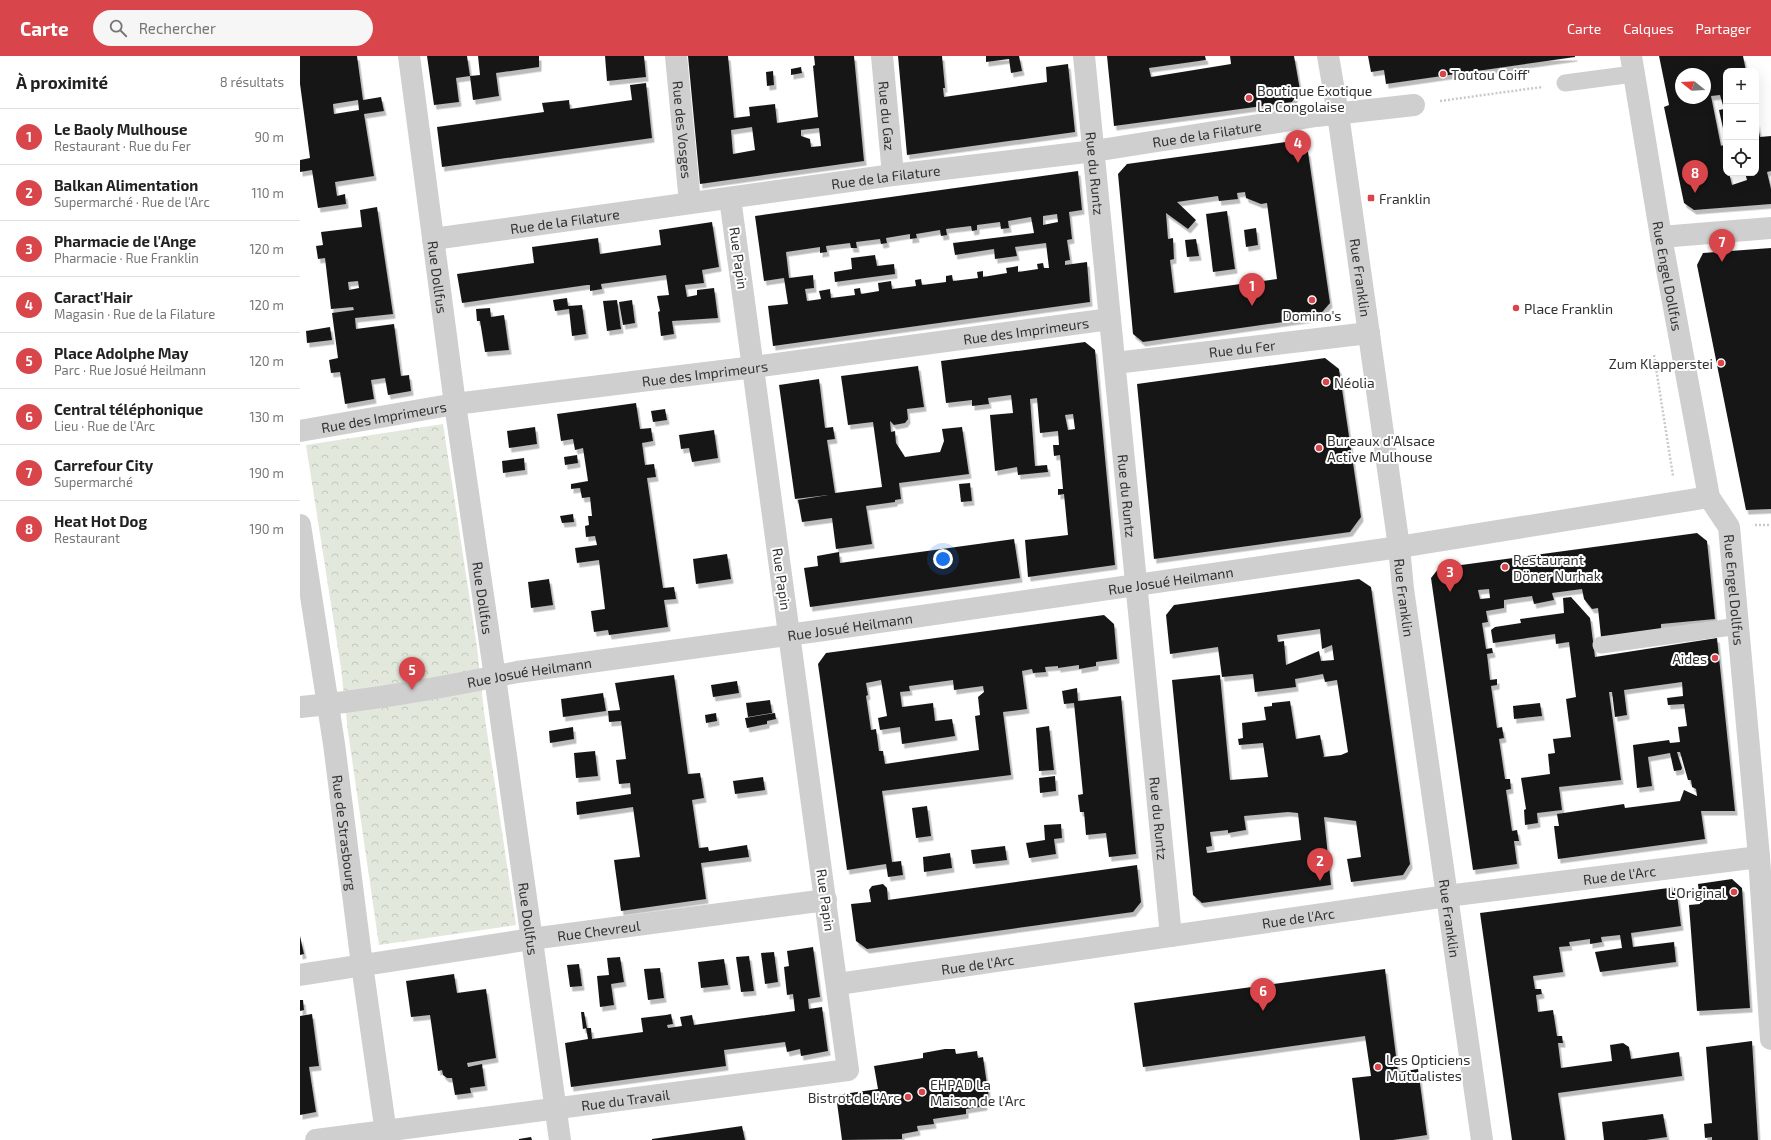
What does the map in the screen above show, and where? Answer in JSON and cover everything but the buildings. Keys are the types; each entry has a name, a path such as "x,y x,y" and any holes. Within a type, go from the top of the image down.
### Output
{"street":[{"name":"Rue Dollfus","path":"408,56 455,404 560,1140"},
{"name":"Rue des Vosges","path":"676,56 690,203"},
{"name":"Rue du Gaz","path":"882,56 893,175"},
{"name":"Rue du Runtz","path":"1084,56 1171,936"},
{"name":"Rue Franklin","path":"1328,56 1338,114 1400,547 1403,589 1482,1140"},
{"name":"Rue Engel Dollfus","path":"1632,65 1661,237 1709,497 1729,527 1759,856 1771,1039"},
{"path":"1338,114 1414,105"},
{"name":"Rue de la Filature","path":"433,239 893,175 1094,151 1338,114"},
{"name":"Rue Papin","path":"730,198 838,984"},
{"path":"1661,237 1771,228"},
{"name":"Rue des Imprimeurs","path":"300,430 455,404 754,367 1110,319"},
{"name":"Rue du Fer","path":"1115,363 1369,333"},
{"path":"1400,547 1709,497"},
{"name":"Rue de Strasbourg","path":"300,525 334,744 362,965 387,1136"},
{"name":"Rue Josué Heilmann","path":"300,707 377,698 517,672 790,635 1400,547"},
{"name":"Rue de l'Arc","path":"838,984 1447,896 1759,856"},
{"name":"Rue Chevreul","path":"300,975 531,939 826,900"},
{"name":"Rue du Travail","path":"316,1140 387,1136 555,1108 848,1070 838,984"}],"lane":[{"path":"1565,83 1632,65"},
{"path":"1601,645 1739,626"}],"path":[{"path":"1414,105 1565,83"}],"green space":[{"path":"443,424 477,647 484,712 516,925 379,945 348,732 341,668 306,445"}],"place":[{"name":"Toutou Coiff'","path":"1443,74"},
{"name":"Boutique Exotique La Congolaise","path":"1249,98"},
{"name":"Caract'Hair","path":"1298,163"},
{"name":"Heat Hot Dog","path":"1695,193"},
{"name":"Franklin","path":"1371,198"},
{"name":"Carrefour City","path":"1722,262"},
{"name":"Domino's","path":"1312,300"},
{"name":"Le Baoly Mulhouse","path":"1252,306"},
{"name":"Place Franklin","path":"1516,308"},
{"name":"Zum Klapperstei","path":"1721,363"},
{"name":"Néolia","path":"1326,382"},
{"name":"Bureaux d'Alsace Active Mulhouse","path":"1319,448"},
{"name":"Restaurant Döner Nurhak","path":"1505,567"},
{"name":"Pharmacie de l'Ange","path":"1450,592"},
{"name":"Aides","path":"1715,658"},
{"name":"Place Adolphe May","path":"412,690"},
{"name":"Balkan Alimentation","path":"1320,881"},
{"name":"L'Original","path":"1734,892"},
{"name":"Central téléphonique","path":"1263,1011"},
{"name":"Les Opticiens Mutualistes","path":"1378,1067"},
{"name":"EHPAD La Maison de l'Arc","path":"922,1092"},
{"name":"Bistrot de l'Arc","path":"908,1097"}]}
